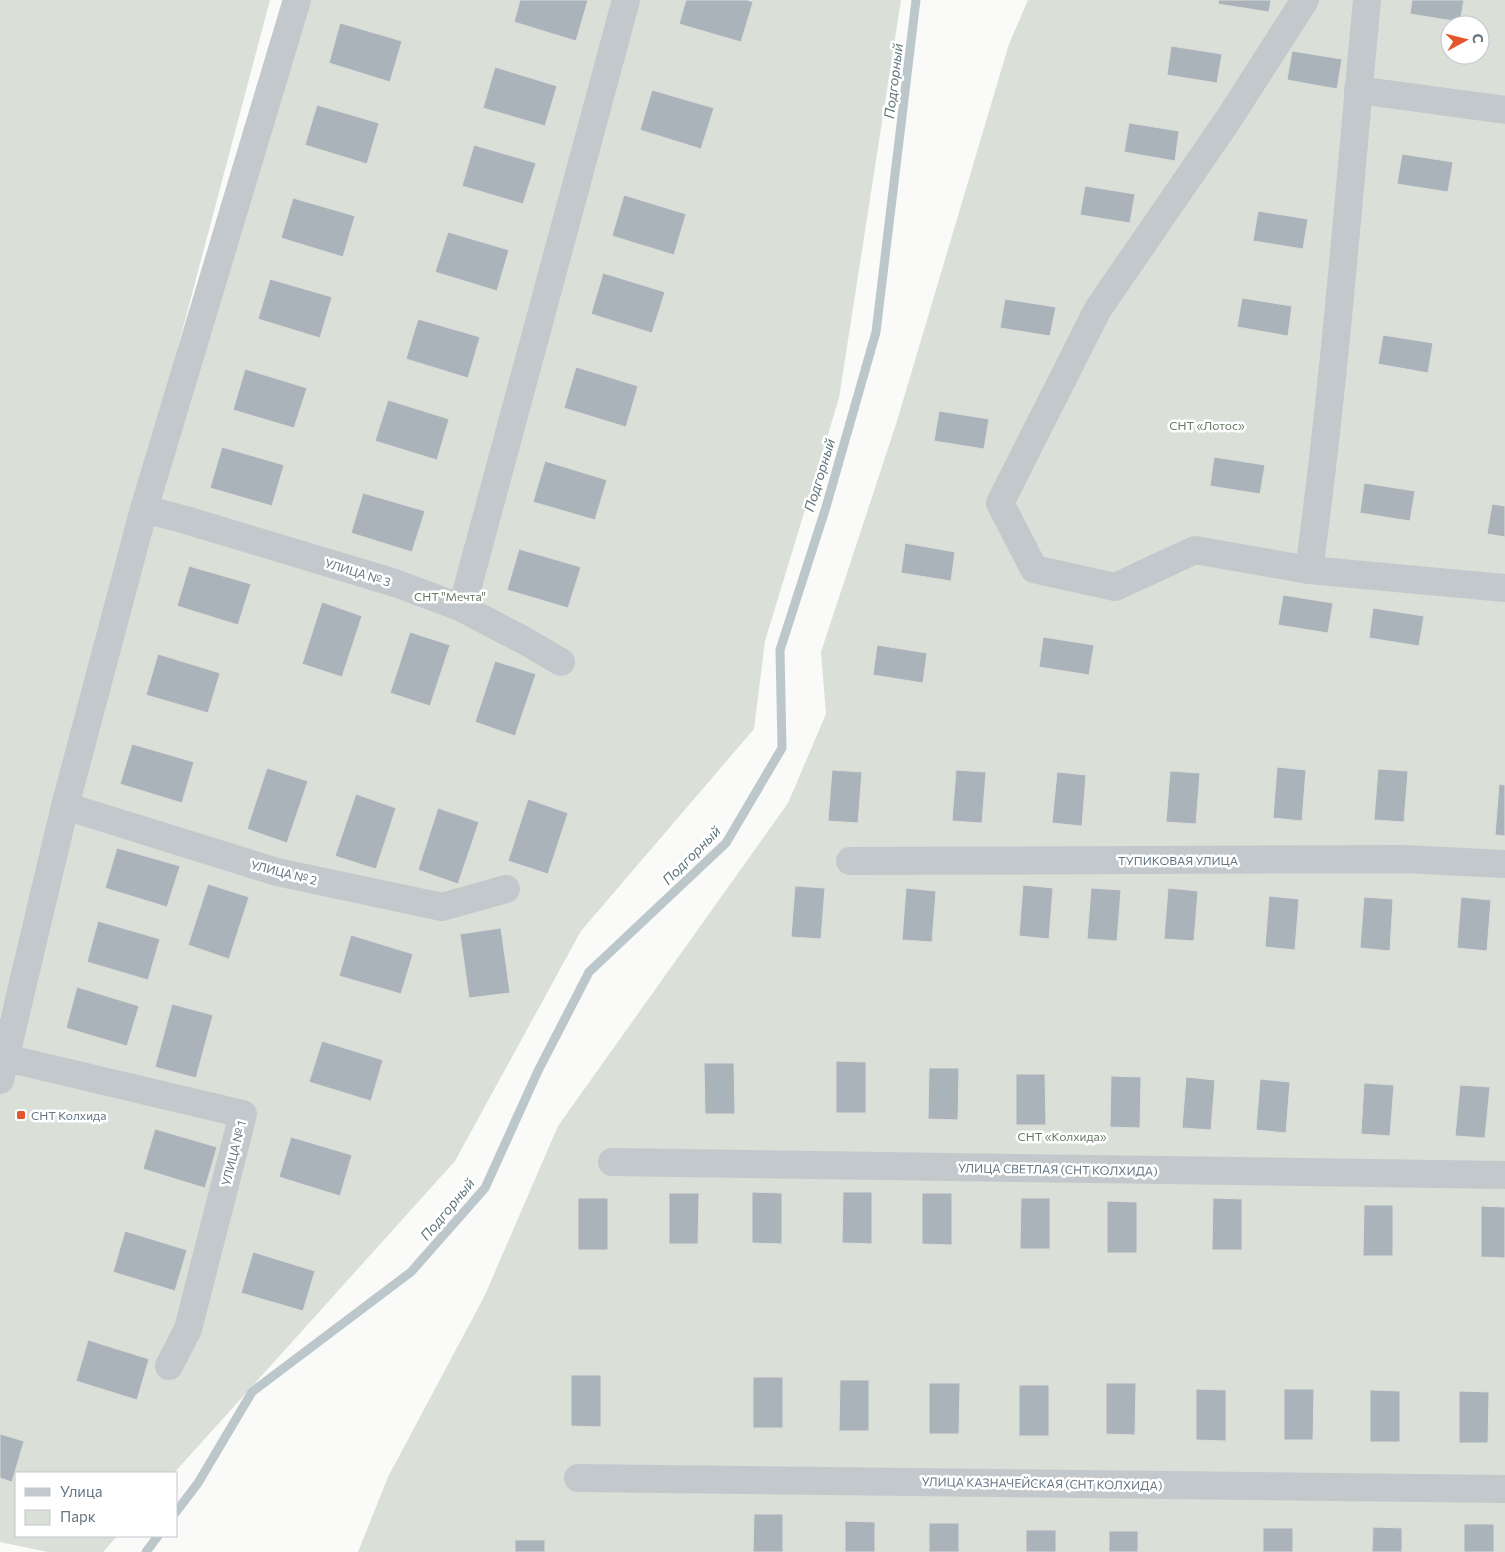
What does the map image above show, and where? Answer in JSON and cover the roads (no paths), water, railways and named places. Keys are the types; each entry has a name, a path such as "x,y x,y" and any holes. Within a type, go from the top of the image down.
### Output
{"street":[{"path":"3,1069 65,806 144,509 297,0"},
{"path":"462,608 626,0"},
{"path":"1305,0 1228,120 1098,309 1000,503 1034,568 1115,587 1195,550 1309,570 1505,588"},
{"path":"1309,570 1320,492 1340,298 1367,0"},
{"path":"1358,90 1505,110"},
{"name":"УЛИЦА № 3","path":"144,509 395,583 462,608 561,662"},
{"name":"УЛИЦА № 2","path":"65,806 277,872 442,907 506,889"},
{"name":"ТУПИКОВАЯ УЛИЦА","path":"850,861 1403,859 1505,864"},
{"name":"УЛИЦА № 1","path":"3,1069 243,1114 188,1329 169,1366"},
{"name":"УЛИЦА СВЕТЛАЯ (СНТ КОЛХИДА)","path":"612,1162 1505,1176"},
{"name":"УЛИЦА КАЗНАЧЕЙСКАЯ (СНТ КОЛХИДА)","path":"578,1478 1505,1489"}],"waterway":[{"name":"Подгорный","path":"178,1509 198,1483 252,1392 411,1272 485,1188 538,1071 589,972 726,843 782,748 780,650 826,507 876,332 916,0"},
{"name":"Подгорный","path":"146,1552 157,1537"}],"place":[{"name":"СНТ Колхида","path":"21,1115"}],"park label":[{"name":"СНТ «Лотос»","path":"1207,425"},
{"name":"СНТ \"Мечта\"","path":"450,596"},
{"name":"СНТ «Колхида»","path":"1062,1136"}]}
